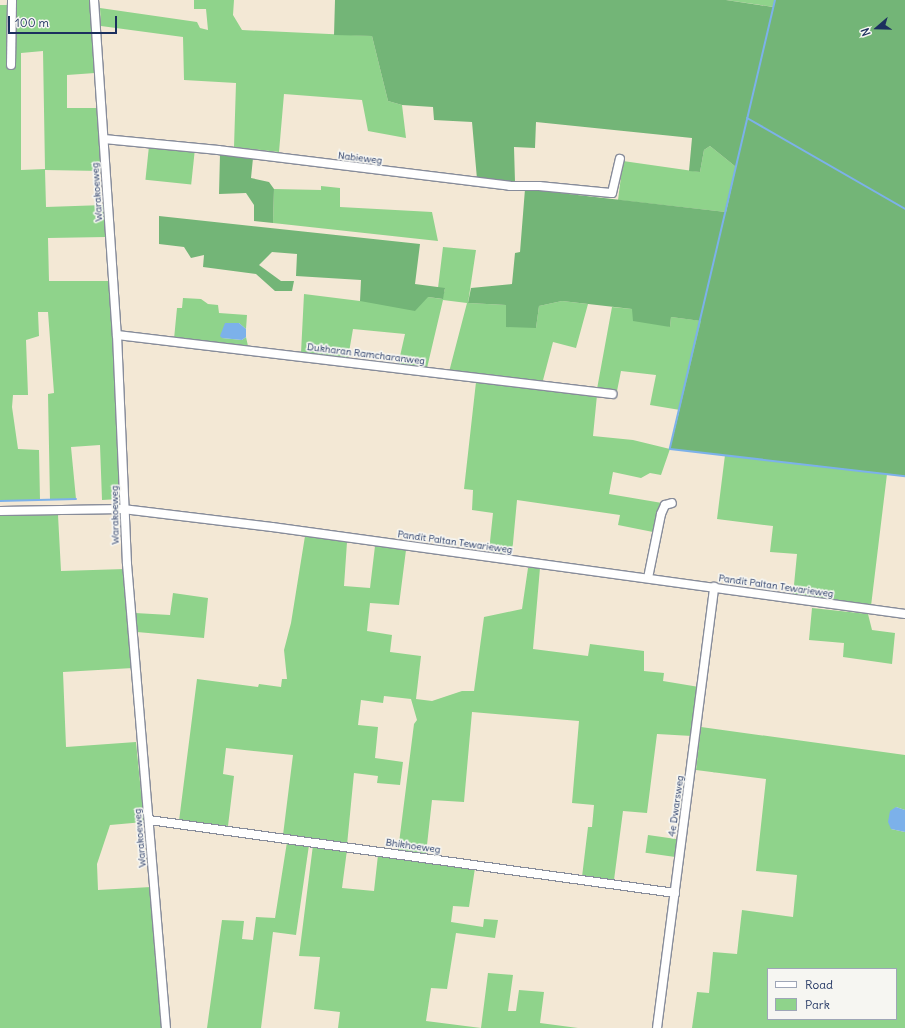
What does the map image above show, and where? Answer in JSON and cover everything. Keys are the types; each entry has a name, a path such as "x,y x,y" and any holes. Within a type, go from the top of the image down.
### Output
{"street":[{"path":"11,65 12,0"},
{"name":"Warakoeweg","path":"94,0 117,336 125,500 123,509 166,1028"},
{"name":"Nabieweg","path":"104,139 218,150 510,186 614,192 620,159"},
{"name":"Dukharan Ramcharanweg","path":"117,336 612,394"},
{"path":"648,578 661,514 664,505 672,503"},
{"name":"Pandit Paltan Tewarieweg","path":"0,511 123,509 648,578 905,614"},
{"name":"4e Dwarsweg","path":"657,1028 714,587"},
{"name":"Bhikhoeweg","path":"149,820 675,893"}],"green space":[{"path":"7,0 90,0 95,73 67,75 67,108 97,108 101,171 45,170 46,207 104,205 106,237 48,238 49,281 109,281 122,494 119,499 102,500 100,445 71,447 76,499 50,500 48,394 54,393 48,312 38,312 39,336 26,340 28,395 13,395 12,407 18,449 39,450 40,500 0,501 0,5 7,5","holes":["43,51 45,169 21,170 21,53"]},
{"path":"194,0 234,0 233,15 242,30 372,36 388,101 402,105 406,138 368,131 362,100 284,94 279,152 234,147 236,83 184,80 183,37 101,26 100,8 197,22 200,28 208,30 206,9 194,9"},
{"path":"335,0 726,0 773,7 775,0 905,0 905,476 670,449 701,321 671,317 670,327 633,321 632,309 562,301 539,306 536,328 506,327 506,305 468,303 471,288 512,284 515,253 520,252 525,189 726,212 736,167 710,146 704,150 700,172 689,171 692,138 536,122 535,148 514,147 515,182 477,179 472,122 434,120 433,107 402,105 388,101 372,36 334,35"},
{"path":"726,0 775,0 774,7"},
{"path":"149,146 195,151 191,185 145,180"},
{"path":"710,146 736,167 726,212 618,200 623,161 700,172 704,150"},
{"path":"220,154 253,158 251,178 269,182 274,189 273,223 254,221 254,205 246,193 219,194"},
{"path":"321,186 340,188 340,207 432,212 438,241 273,223 274,189 321,190"},
{"path":"159,216 420,244 415,284 445,288 443,299 428,297 415,311 360,301 361,280 296,276 297,254 272,252 259,265 281,281 294,281 292,291 275,291 256,274 203,267 204,255 191,258 184,247 159,244"},
{"path":"443,247 476,250 468,303 506,305 536,328 539,306 562,301 588,304 576,348 553,342 542,384 449,372 467,303 443,300 427,368 398,365 405,334 353,329 348,358 301,353 304,294 360,301 428,297 442,299 445,289 438,288"},
{"path":"183,298 201,299 208,304 218,305 219,313 247,315 246,329 239,323 222,338 242,340 246,337 248,346 174,339 177,308 182,308"},
{"path":"612,307 632,309 670,327 671,317 702,321 680,410 650,405 656,375 621,371 617,391 597,389"},
{"path":"476,382 597,395 593,436 633,440 670,449 661,475 650,473 641,478 613,472 609,494 662,503 653,532 618,525 620,515 517,500 512,554 489,551 493,513 472,510 473,490 464,489"},
{"path":"725,455 887,474 871,606 793,595 797,554 770,552 773,526 717,519"},
{"path":"58,515 61,571 125,569 133,668 63,672 66,747 136,742 144,822 110,825 97,864 98,890 151,887 162,1028 0,1028 0,516"},
{"path":"305,536 347,542 344,586 370,588 375,546 406,550 399,605 370,603 367,631 392,635 390,652 421,656 416,699 432,701 462,691 474,691 484,617 522,609 528,568 540,568 533,649 588,656 590,644 644,651 644,671 664,673 663,681 699,687 692,736 657,734 647,813 623,811 614,880 582,877 588,827 592,827 594,805 572,803 579,721 472,712 464,802 432,800 426,854 398,851 414,724 417,720 411,699 384,696 383,703 361,700 358,725 378,727 375,758 403,762 400,785 377,783 378,776 354,773 347,845 283,835 293,755 226,748 223,774 234,776 228,826 179,821 197,679 258,687 259,684 281,687 282,679 287,679 284,650 291,623"},
{"path":"173,593 208,598 204,638 137,632 135,613 170,615"},
{"path":"812,608 868,614 872,630 895,633 892,664 843,657 844,643 809,640"},
{"path":"701,727 905,755 905,810 896,807 891,829 905,832 905,1028 692,1028 697,992 709,993 713,952 737,954 742,910 793,917 797,875 756,871 766,779 696,770"},
{"path":"648,835 678,839 675,857 645,853"},
{"path":"287,842 309,845 296,935 273,932 261,1028 207,1028 222,920 244,921 242,939 253,940 256,917 275,918"},
{"path":"313,845 347,850 342,888 374,891 378,855 475,868 469,907 453,906 451,922 483,927 484,919 498,920 495,938 456,933 447,989 431,988 426,1021 481,1028 338,1028 340,1012 314,1009 320,957 299,956"},
{"path":"488,973 513,975 508,1011 516,1011 519,990 544,992 540,1023 578,1028 481,1028"}],"water":[{"path":"225,323 239,323 246,329 246,337 242,340 222,338 220,336"},
{"path":"896,807 905,810 905,832 891,829 888,822 890,811"}],"waterway":[{"path":"775,0 670,449 905,476"},
{"path":"747,118 905,209"},
{"path":"0,501 76,499"}]}
